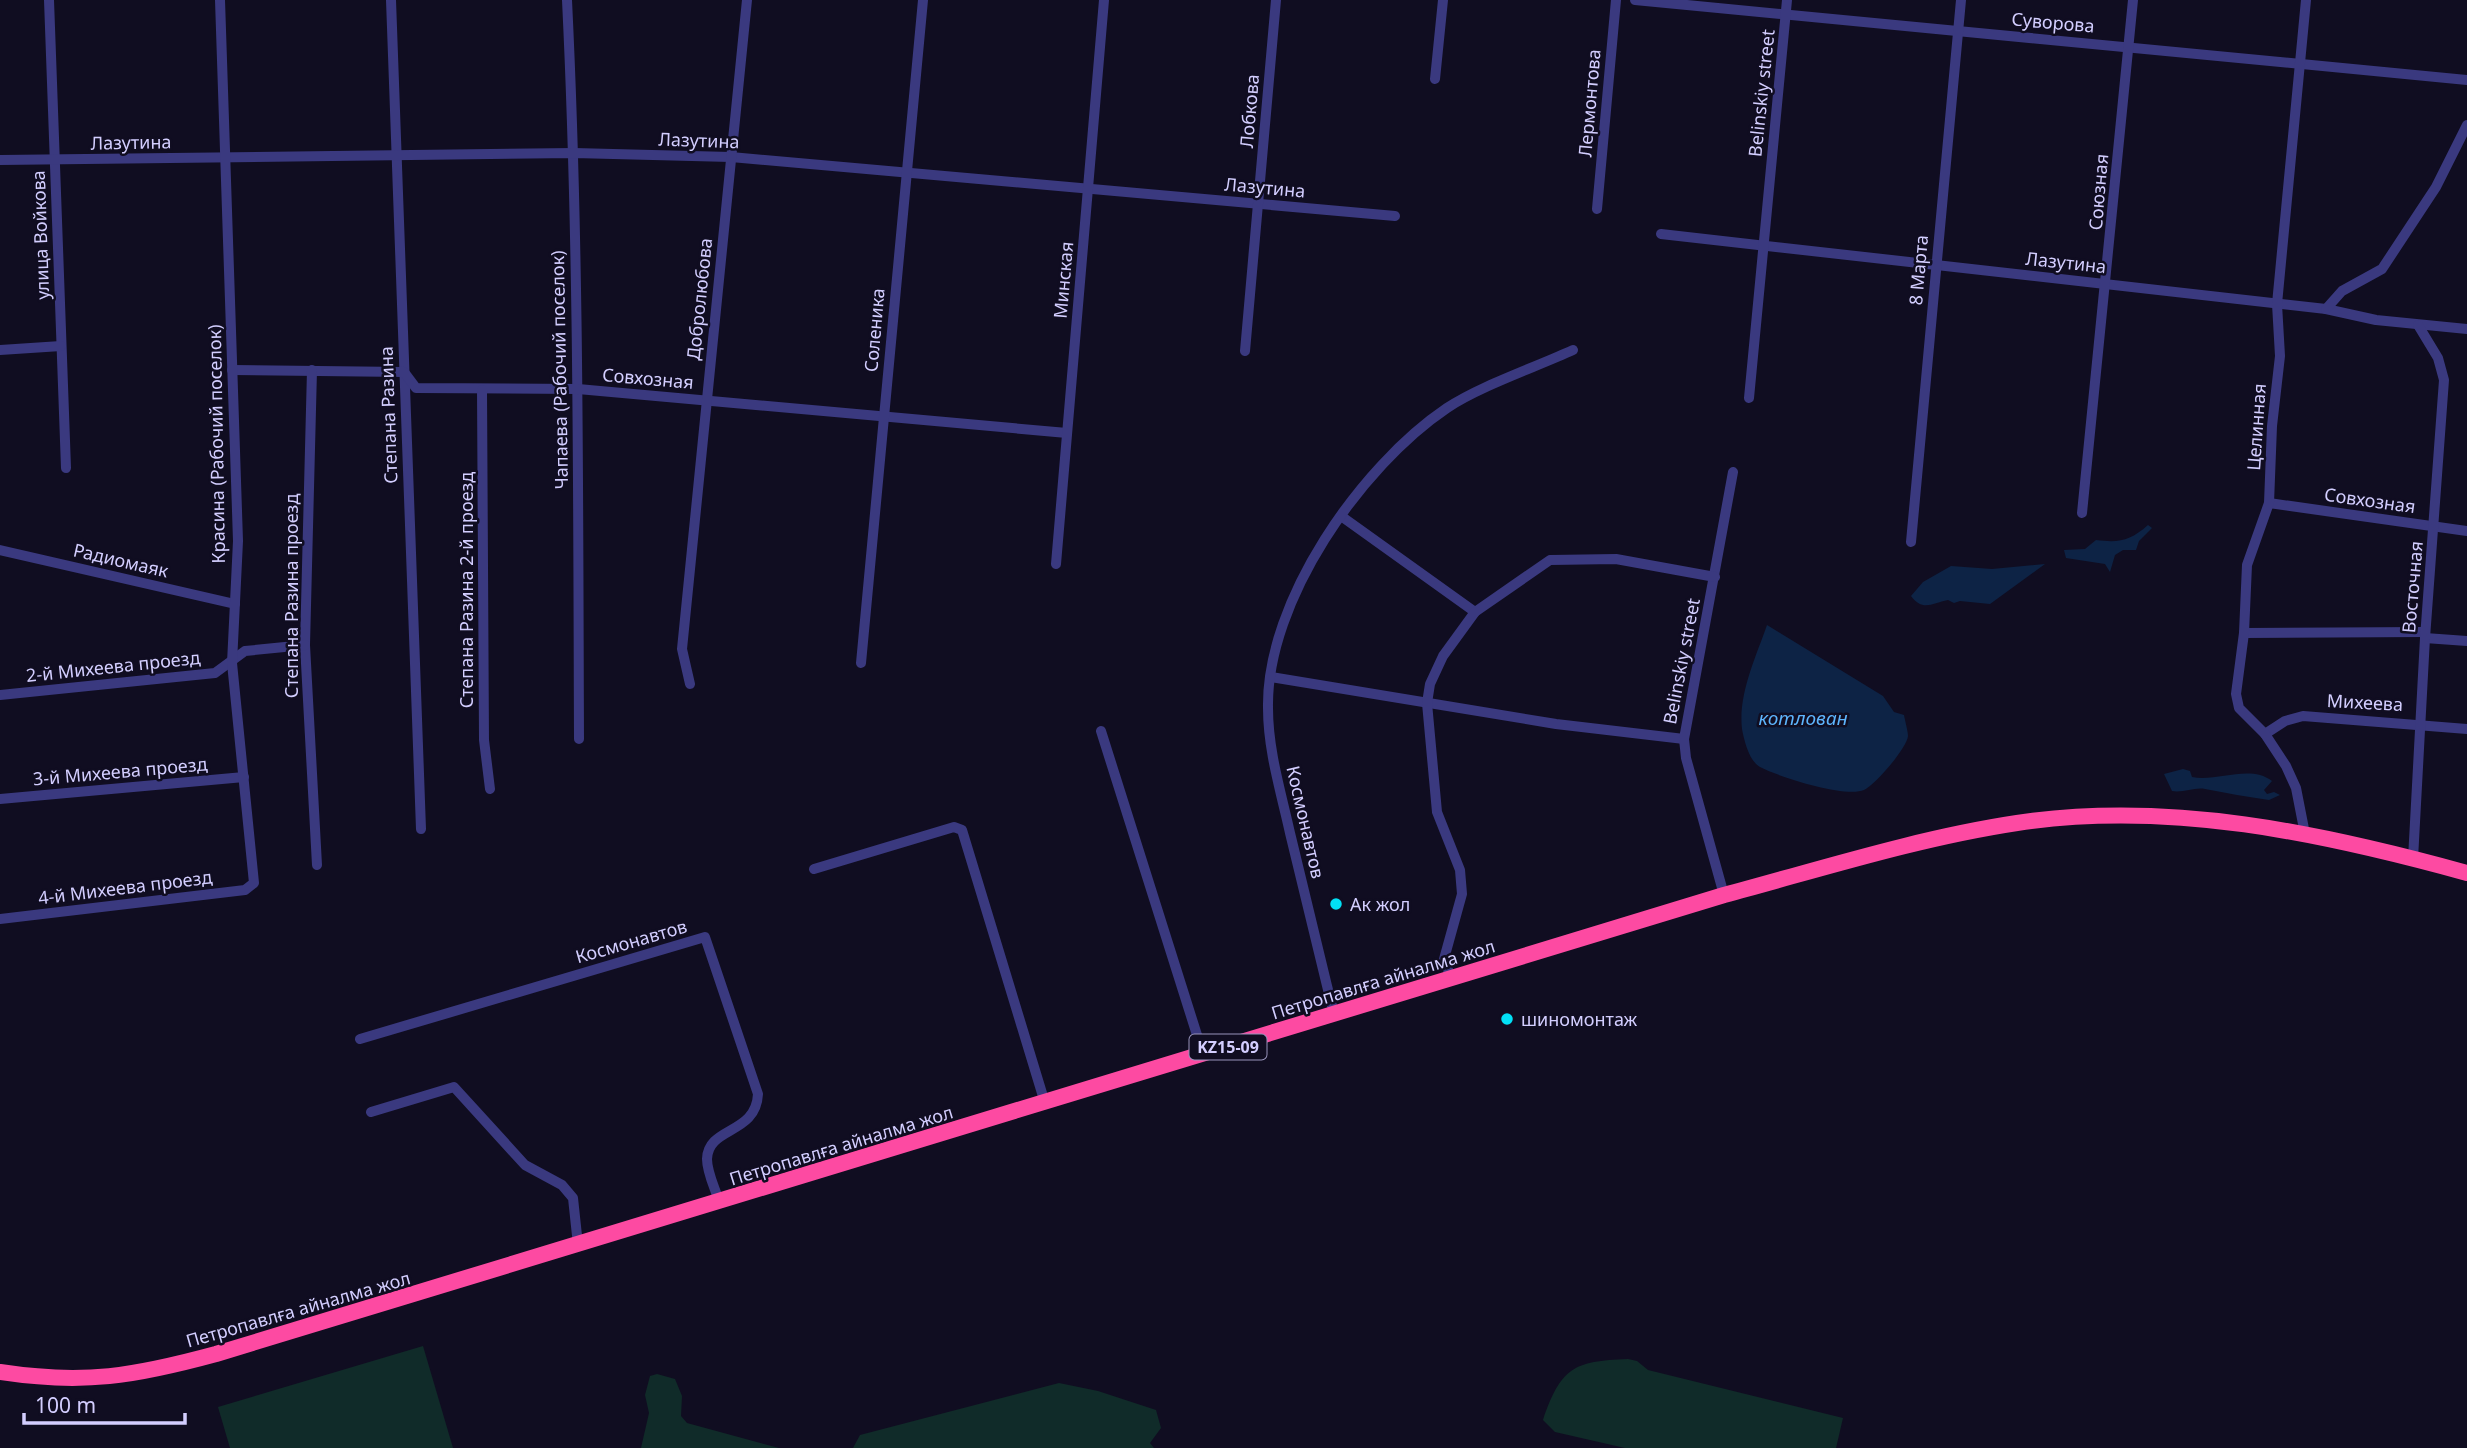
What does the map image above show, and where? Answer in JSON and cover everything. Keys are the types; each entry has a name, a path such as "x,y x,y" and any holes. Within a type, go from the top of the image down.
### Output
{"highway":[{"name":"Петропавлға айналма жол","path":"0,1372 62,1380 90,1380 147,1372 216,1354 1724,895 1932,840 2019,823 2088,817 2161,816 2233,822 2305,834 2467,873"}],"street":[{"name":"улица Войкова","path":"49,0 66,468"},
{"name":"Красина (Рабочий поселок)","path":"219,0 238,541 232,663 253,886"},
{"name":"Степана Разина","path":"391,0 421,829"},
{"name":"Чапаева (Рабочий поселок)","path":"567,0 574,153 578,389 579,739"},
{"name":"Добролюбова","path":"690,684 682,649 747,0"},
{"name":"Соленика","path":"861,663 923,0"},
{"name":"Минская","path":"1056,564 1104,0"},
{"name":"Лобкова","path":"1245,351 1276,0"},
{"path":"1435,79 1443,0"},
{"name":"Лермонтова","path":"1597,209 1616,0"},
{"name":"Суворова","path":"1635,0 2467,80"},
{"name":"Belinskiy street","path":"1749,398 1787,0"},
{"name":"8 Марта","path":"1911,542 1961,0"},
{"name":"Союзная","path":"2082,513 2107,285 2133,0"},
{"name":"Целинная","path":"2305,834 2296,788 2286,766 2265,734 2236,701 2244,633 2247,565 2269,503 2272,426 2280,356 2277,304 2306,0"},
{"path":"2326,309 2342,291 2382,269 2436,187 2467,125"},
{"name":"Лазутина","path":"0,160 574,153 731,157 1395,216"},
{"name":"Лазутина","path":"1661,234 2326,309 2418,325 2467,330"},
{"name":"Восточная","path":"2413,859 2425,635 2444,380 2438,358 2418,325"},
{"path":"0,350 61,346"},
{"name":"Космонавтов","path":"1334,1014 1269,733 1271,677 1278,639 1291,601 1341,516 1370,476 1415,432 1450,407 1573,349"},
{"path":"232,370 404,372"},
{"name":"Степана Разина проезд","path":"312,370 305,645 317,865"},
{"name":"Совхозная","path":"404,372 416,388 578,389 1067,433"},
{"name":"Степана Разина 2-й проезд","path":"482,390 484,740 490,789"},
{"name":"Belinskiy street","path":"1724,895 1686,758 1684,739 1733,472"},
{"name":"Совхозная","path":"2269,503 2467,531"},
{"path":"1341,516 1475,612"},
{"name":"Радиомаяк","path":"0,550 235,604"},
{"path":"1451,978 1444,959 1462,894 1460,870 1437,812 1427,703 1436,669 1475,612 1539,566 1562,558 1616,559 1715,577"},
{"path":"2244,633 2425,635 2467,641"},
{"name":"2-й Михеева проезд","path":"0,695 215,673 245,651 305,645"},
{"path":"1271,677 1427,703 1684,739"},
{"name":"Михеева","path":"2265,734 2285,721 2304,716 2422,723 2467,729"},
{"path":"1101,731 1203,1054"},
{"name":"3-й Михеева проезд","path":"0,799 244,777"},
{"path":"814,869 954,827 962,830 1045,1103"},
{"name":"4-й Михеева проезд","path":"0,919 246,890 253,886"},
{"name":"Космонавтов","path":"360,1039 705,937 758,1094 755,1110 745,1123 713,1140 709,1147 708,1167 719,1201"},
{"path":"370,1112 454,1087 525,1165 562,1185 573,1198 578,1245"}],"green space":[{"path":"423,1346 453,1448 230,1448 218,1407"},
{"path":"1628,1359 1637,1361 1648,1370 1843,1418 1836,1448 1625,1448 1555,1432 1543,1420 1556,1389 1572,1371 1594,1362"},
{"path":"657,1374 675,1379 682,1396 681,1416 687,1423 779,1448 641,1448 649,1413 645,1395 650,1376"},
{"path":"1059,1383 1098,1391 1156,1410 1161,1428 1150,1443 1154,1448 853,1448 860,1435"}],"water":[{"path":"2148,525 2152,528 2139,541 2136,550 2123,550 2115,555 2110,572 2105,564 2066,558 2064,550 2085,549 2096,540 2124,540 2136,535"},
{"path":"2045,564 1990,604 1960,601 1954,603 1948,600 1924,605 1911,596 1923,582 1951,566 1992,569"},
{"name":"котлован","path":"1767,625 1883,696 1894,712 1904,715 1908,734 1906,742 1890,766 1864,790 1842,791 1796,781 1760,767 1750,755 1741,716 1749,676"},
{"path":"2183,769 2190,771 2192,777 2202,778 2244,774 2263,776 2272,781 2264,790 2267,794 2274,792 2280,795 2269,800 2201,789 2172,791 2164,774"}],"place":[{"name":"Ак жол","path":"1336,904"},
{"name":"шиномонтаж","path":"1507,1019"}]}
